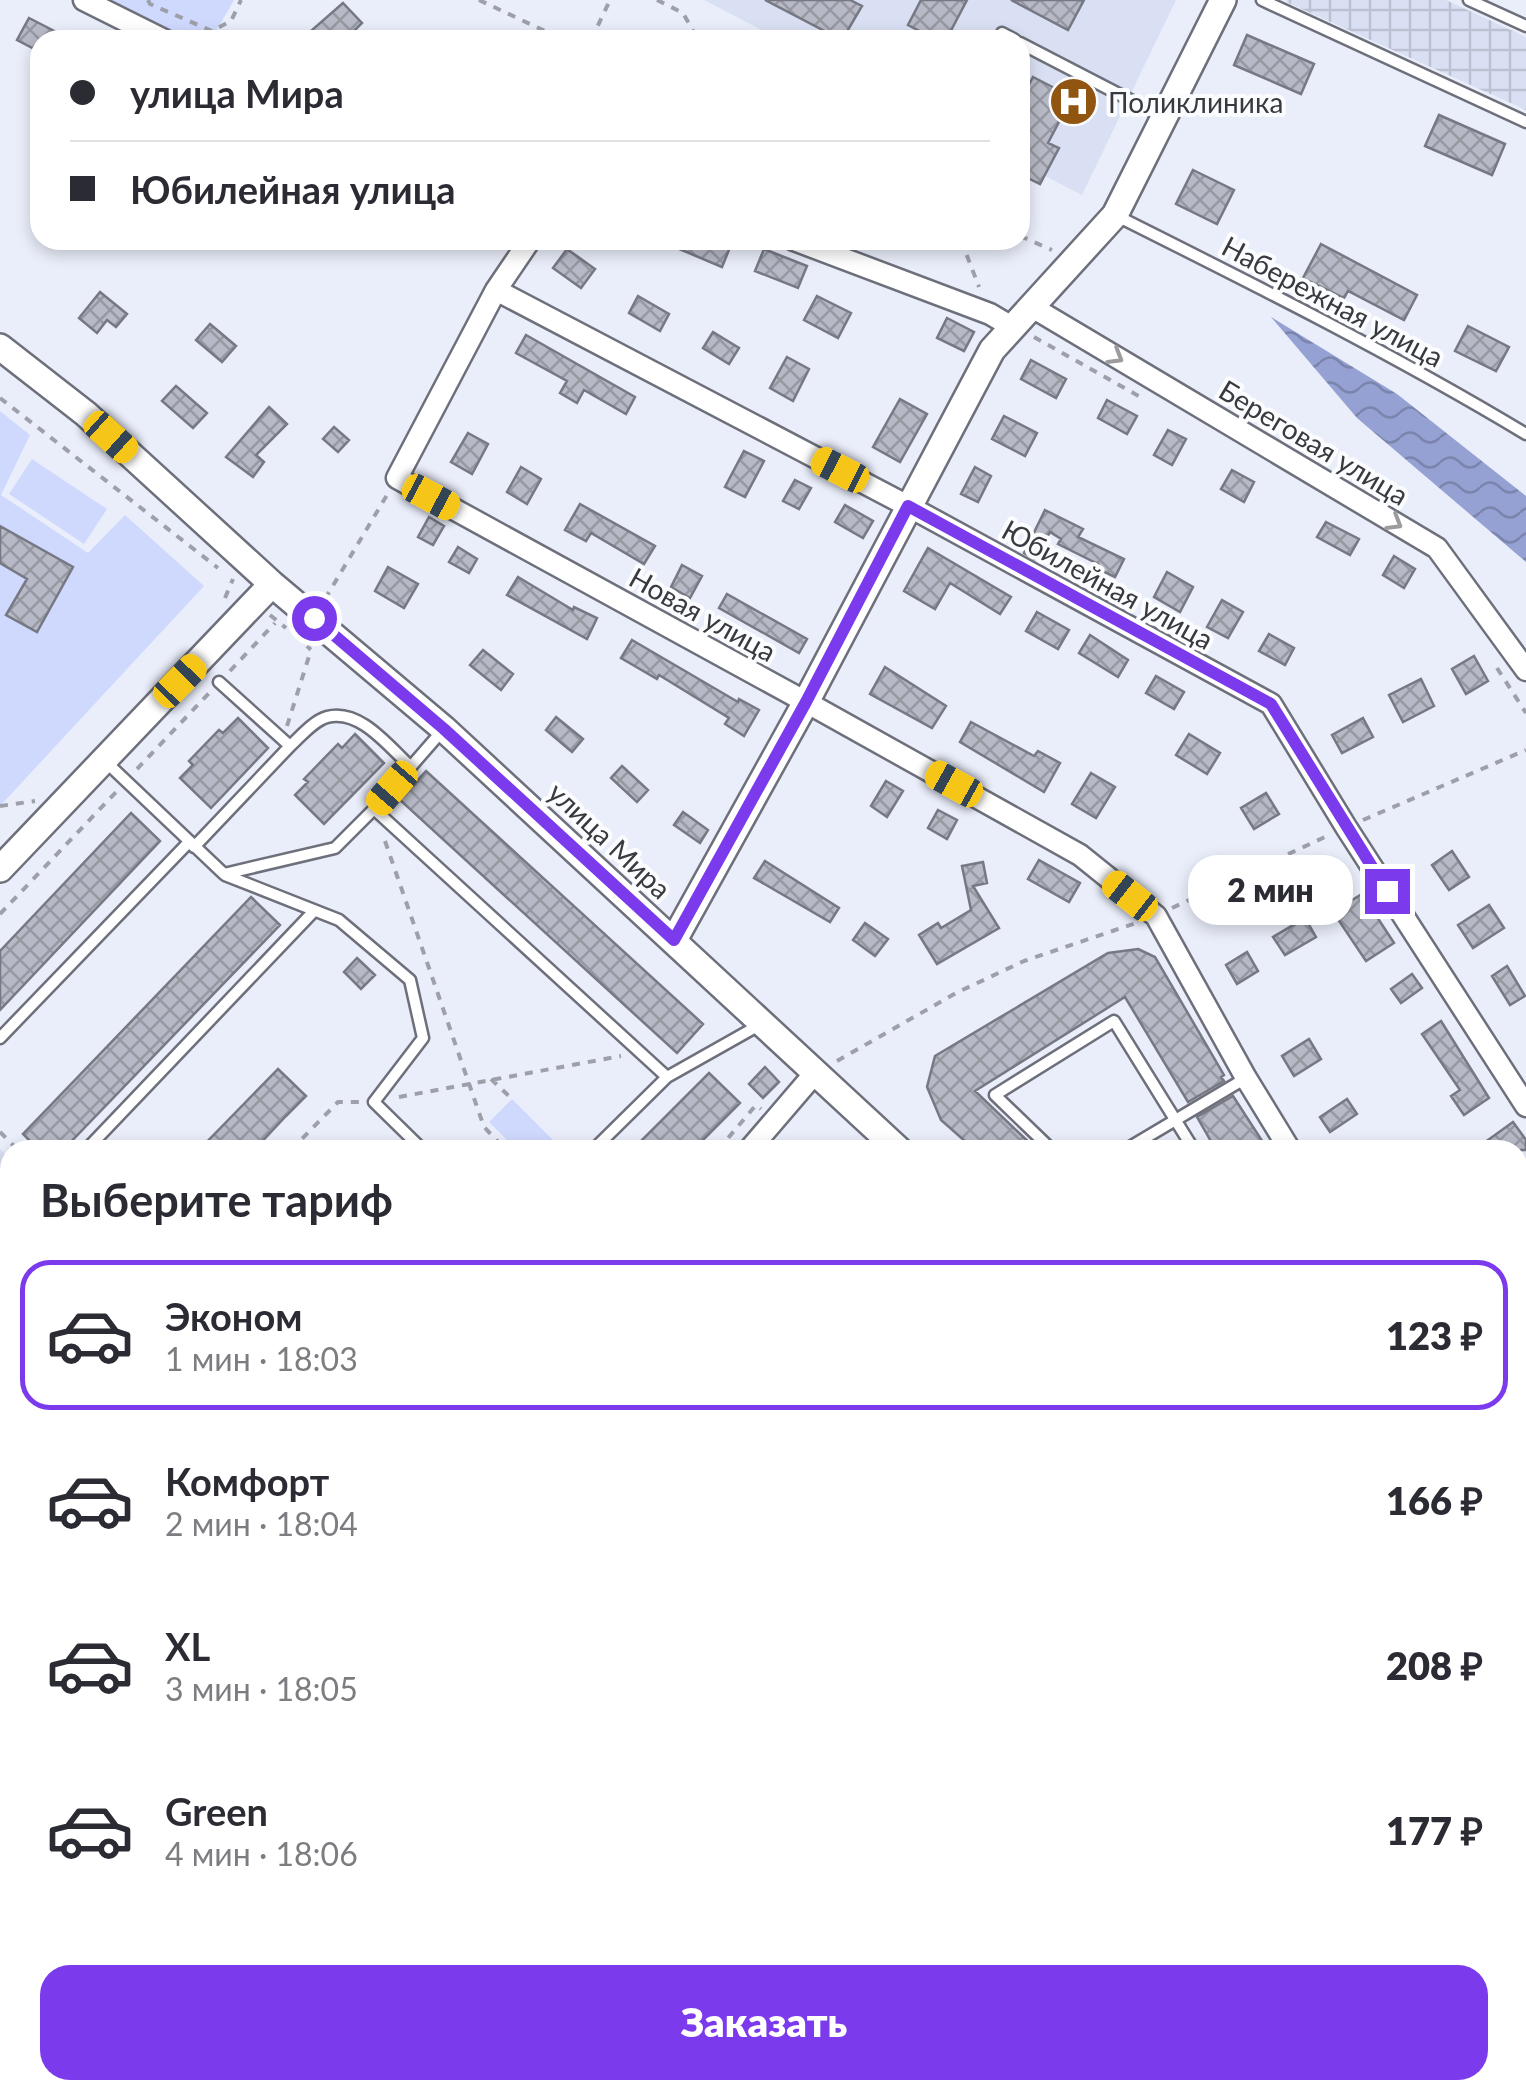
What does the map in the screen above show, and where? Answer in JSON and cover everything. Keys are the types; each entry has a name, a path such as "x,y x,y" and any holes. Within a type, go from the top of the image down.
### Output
{"street":[{"path":"84,0 144,30"},
{"path":"820,250 1001,321 1032,307 1115,215 1166,118 1216,5"},
{"path":"397,478 496,290 523,250"},
{"name":"Юбилейная улица","path":"496,290 908,506 1271,704 1526,1106"},
{"name":"Береговая улица","path":"1032,307 1437,548 1526,670"},
{"path":"674,940 806,702 992,350 1001,321"},
{"name":"улица Мира","path":"0,347 86,414 264,592 444,729 887,1140"},
{"name":"Новая улица","path":"397,478 1080,856 1156,916 1284,1140"},
{"path":"0,869 264,592"},
{"path":"758,1140 815,1073"}],"lane":[{"path":"1262,0 1526,122"},
{"path":"1469,0 1526,26"},
{"path":"1030,47 1166,118"},
{"name":"Набережная улица","path":"1115,215 1276,295 1526,434"},
{"path":"220,682 286,743"},
{"path":"0,1038 286,743 317,722 329,716 357,718 411,766"},
{"path":"224,874 335,848 444,729"},
{"path":"104,760 224,874 339,920 410,980 424,1038 374,1102 413,1140"},
{"path":"374,809 667,1077"},
{"path":"96,1140 314,911"},
{"path":"1042,1140 995,1095 1114,1021 1188,1140"},
{"path":"603,1140 667,1077 762,1024"},
{"path":"1141,1140 1246,1078"}],"path":[{"path":"148,0 210,30"},
{"path":"214,30 231,20 241,0"},
{"path":"479,0 543,30"},
{"path":"596,30 610,0"},
{"path":"657,0 683,13 692,30"},
{"path":"966,250 1001,321 1152,404"},
{"path":"0,398 217,567"},
{"path":"334,584 397,478"},
{"path":"232,580 264,592 276,621 288,630"},
{"path":"0,914 276,621"},
{"path":"286,743 311,650"},
{"path":"1496,667 1526,712"},
{"path":"374,809 484,1127 496,1140"},
{"path":"301,1140 338,1102 374,1102 640,1053"},
{"path":"491,1079 512,1099"}],"shaded area":[{"path":"106,0 234,0 217,30 167,30"},
{"name":"Поликлиника","path":"704,0 1176,0 1082,195 1030,168 1030,30 762,30"},
{"path":"1446,0 1526,37 1526,110 1286,2"},
{"path":"0,411 30,435 1,495 88,553 125,515 204,586 0,806"},
{"path":"32,459 107,509 84,544 9,494"},
{"path":"512,1099 553,1140 507,1140 489,1122"}],"water":[{"path":"1271,317 1397,394 1526,496 1526,562 1357,418"}],"building":[{"path":"765,0 850,0 862,6 848,30 823,30"},
{"path":"921,0 967,0 951,30 918,30 908,25"},
{"path":"1011,0 1084,0 1068,30"},
{"path":"343,3 362,23 355,30 312,30"},
{"path":"29,18 52,30 30,30 30,47 17,40"},
{"path":"1247,35 1314,64 1301,94 1234,65"},
{"path":"1033,77 1072,97 1048,143 1059,148 1040,184 1030,179"},
{"path":"1439,115 1505,144 1492,175 1425,146"},
{"path":"1193,170 1234,190 1217,224 1176,204"},
{"path":"1321,244 1417,295 1404,320 1348,291 1344,298 1303,278"},
{"path":"568,250 595,269 581,288 553,268"},
{"path":"682,250 729,250 722,267"},
{"path":"764,250 807,266 798,288 755,271"},
{"path":"100,292 127,314 116,327 107,320 97,333 79,318"},
{"path":"638,296 669,314 660,331 629,313"},
{"path":"817,296 851,313 838,338 804,320"},
{"path":"947,318 974,332 964,351 937,338"},
{"path":"210,324 236,346 222,362 196,340"},
{"path":"1468,326 1509,347 1496,371 1455,351"},
{"path":"713,332 739,348 729,364 703,348"},
{"path":"526,335 635,397 626,414 584,390 577,403 560,393 567,381 516,353"},
{"path":"787,357 809,369 793,401 770,388"},
{"path":"1031,360 1066,379 1056,398 1021,379"},
{"path":"176,386 207,413 193,428 162,401"},
{"path":"900,399 927,414 900,462 873,447"},
{"path":"1107,400 1137,416 1127,434 1098,418"},
{"path":"269,407 287,424 256,455 264,462 253,477 226,457"},
{"path":"1004,416 1037,433 1025,456 992,439"},
{"path":"334,427 349,440 338,452 323,439"},
{"path":"1168,430 1186,439 1172,465 1154,455"},
{"path":"468,433 488,444 472,474 451,462"},
{"path":"744,451 764,461 745,497 725,487"},
{"path":"521,467 541,479 527,504 507,492"},
{"path":"975,467 991,476 978,502 961,494"},
{"path":"1232,470 1254,482 1244,502 1221,489"},
{"path":"795,480 811,488 799,509 783,501"},
{"path":"580,504 655,546 644,564 591,533 586,541 565,530"},
{"path":"845,505 873,521 863,538 835,522"},
{"path":"1045,510 1083,529 1078,537 1124,559 1115,577 1058,544 1061,539 1050,532 1034,559 1024,553"},
{"path":"429,517 444,526 433,545 418,537"},
{"path":"1326,522 1359,539 1350,555 1317,537"},
{"path":"0,526 73,567 37,632 6,615 27,579 0,563"},
{"path":"458,547 477,559 469,573 449,562"},
{"path":"928,548 1011,597 1000,614 950,583 935,609 904,591"},
{"path":"1394,556 1415,569 1404,588 1383,575"},
{"path":"682,565 702,576 690,598 671,587"},
{"path":"388,567 418,584 404,608 375,591"},
{"path":"1167,572 1193,587 1180,612 1154,597"},
{"path":"518,577 573,610 574,607 597,618 587,639 507,595"},
{"path":"727,594 807,639 799,653 719,608"},
{"path":"1222,600 1243,612 1228,638 1207,627"},
{"path":"1037,612 1069,630 1058,649 1026,631"},
{"path":"1269,634 1294,648 1285,665 1259,651"},
{"path":"1090,635 1128,660 1118,677 1079,653"},
{"path":"632,640 738,702 739,699 759,710 744,736 725,724 729,718 659,675 657,679 621,658"},
{"path":"483,650 513,674 501,690 470,665"},
{"path":"1474,656 1488,681 1466,694 1452,669"},
{"path":"885,667 946,706 932,728 870,694"},
{"path":"1156,676 1184,692 1174,709 1146,693"},
{"path":"1421,679 1434,706 1403,722 1389,695"},
{"path":"556,717 583,739 572,752 546,730"},
{"path":"238,718 268,748 211,808 180,778 193,765 189,761 219,730 223,733"},
{"path":"1363,718 1373,737 1342,753 1332,735"},
{"path":"971,722 1034,756 1038,751 1060,763 1044,792 960,742"},
{"path":"355,734 384,763 324,824 295,795 308,782 304,779 338,744 342,748"},
{"path":"1189,734 1220,753 1207,774 1176,755"},
{"path":"622,766 648,790 637,802 611,778"},
{"path":"426,771 703,1024 677,1053 400,800"},
{"path":"1091,773 1115,787 1096,818 1072,804"},
{"path":"886,781 903,791 887,817 871,806"},
{"path":"1266,793 1279,814 1254,829 1241,808"},
{"path":"938,810 957,820 947,839 928,828"},
{"path":"683,812 708,830 700,843 674,825"},
{"path":"131,813 160,841 0,1010 0,951"},
{"path":"1452,851 1469,877 1449,890 1432,865"},
{"path":"1039,860 1080,883 1069,902 1028,879"},
{"path":"765,861 839,908 830,922 754,878"},
{"path":"983,862 987,883 973,886 999,928 937,964 919,935 938,923 941,928 971,910 962,866"},
{"path":"1362,894 1394,943 1366,961 1333,912"},
{"path":"251,897 280,925 73,1140 29,1140 23,1134"},
{"path":"1489,905 1504,928 1473,948 1458,925"},
{"path":"1305,918 1316,937 1285,955 1273,937"},
{"path":"865,923 888,939 875,956 853,940"},
{"path":"1138,949 1155,957 1224,1081 1188,1102 1125,997 975,1091 1026,1140 964,1140 941,1120 927,1087 935,1056 1108,953"},
{"path":"1247,952 1258,971 1237,984 1226,965"},
{"path":"357,958 375,975 361,989 344,972"},
{"path":"1507,966 1525,996 1510,1005 1492,976"},
{"path":"1412,974 1422,988 1401,1003 1391,989"},
{"path":"1441,1021 1489,1098 1464,1115 1451,1096 1460,1090 1422,1034"},
{"path":"1309,1039 1321,1059 1294,1076 1282,1056"},
{"path":"765,1067 779,1082 763,1098 749,1084"},
{"path":"278,1069 306,1096 264,1140 209,1140"},
{"path":"709,1073 740,1103 703,1140 642,1140"},
{"path":"1233,1096 1262,1140 1210,1140 1197,1117"},
{"path":"1347,1099 1357,1114 1330,1132 1320,1117"},
{"path":"1513,1122 1526,1140 1488,1140"}],"place":[{"name":"Поликлиника","path":"1073,102"}],"route":[{"path":"314,618 444,729 674,940 806,702 908,506 1271,704 1387,891"}]}
